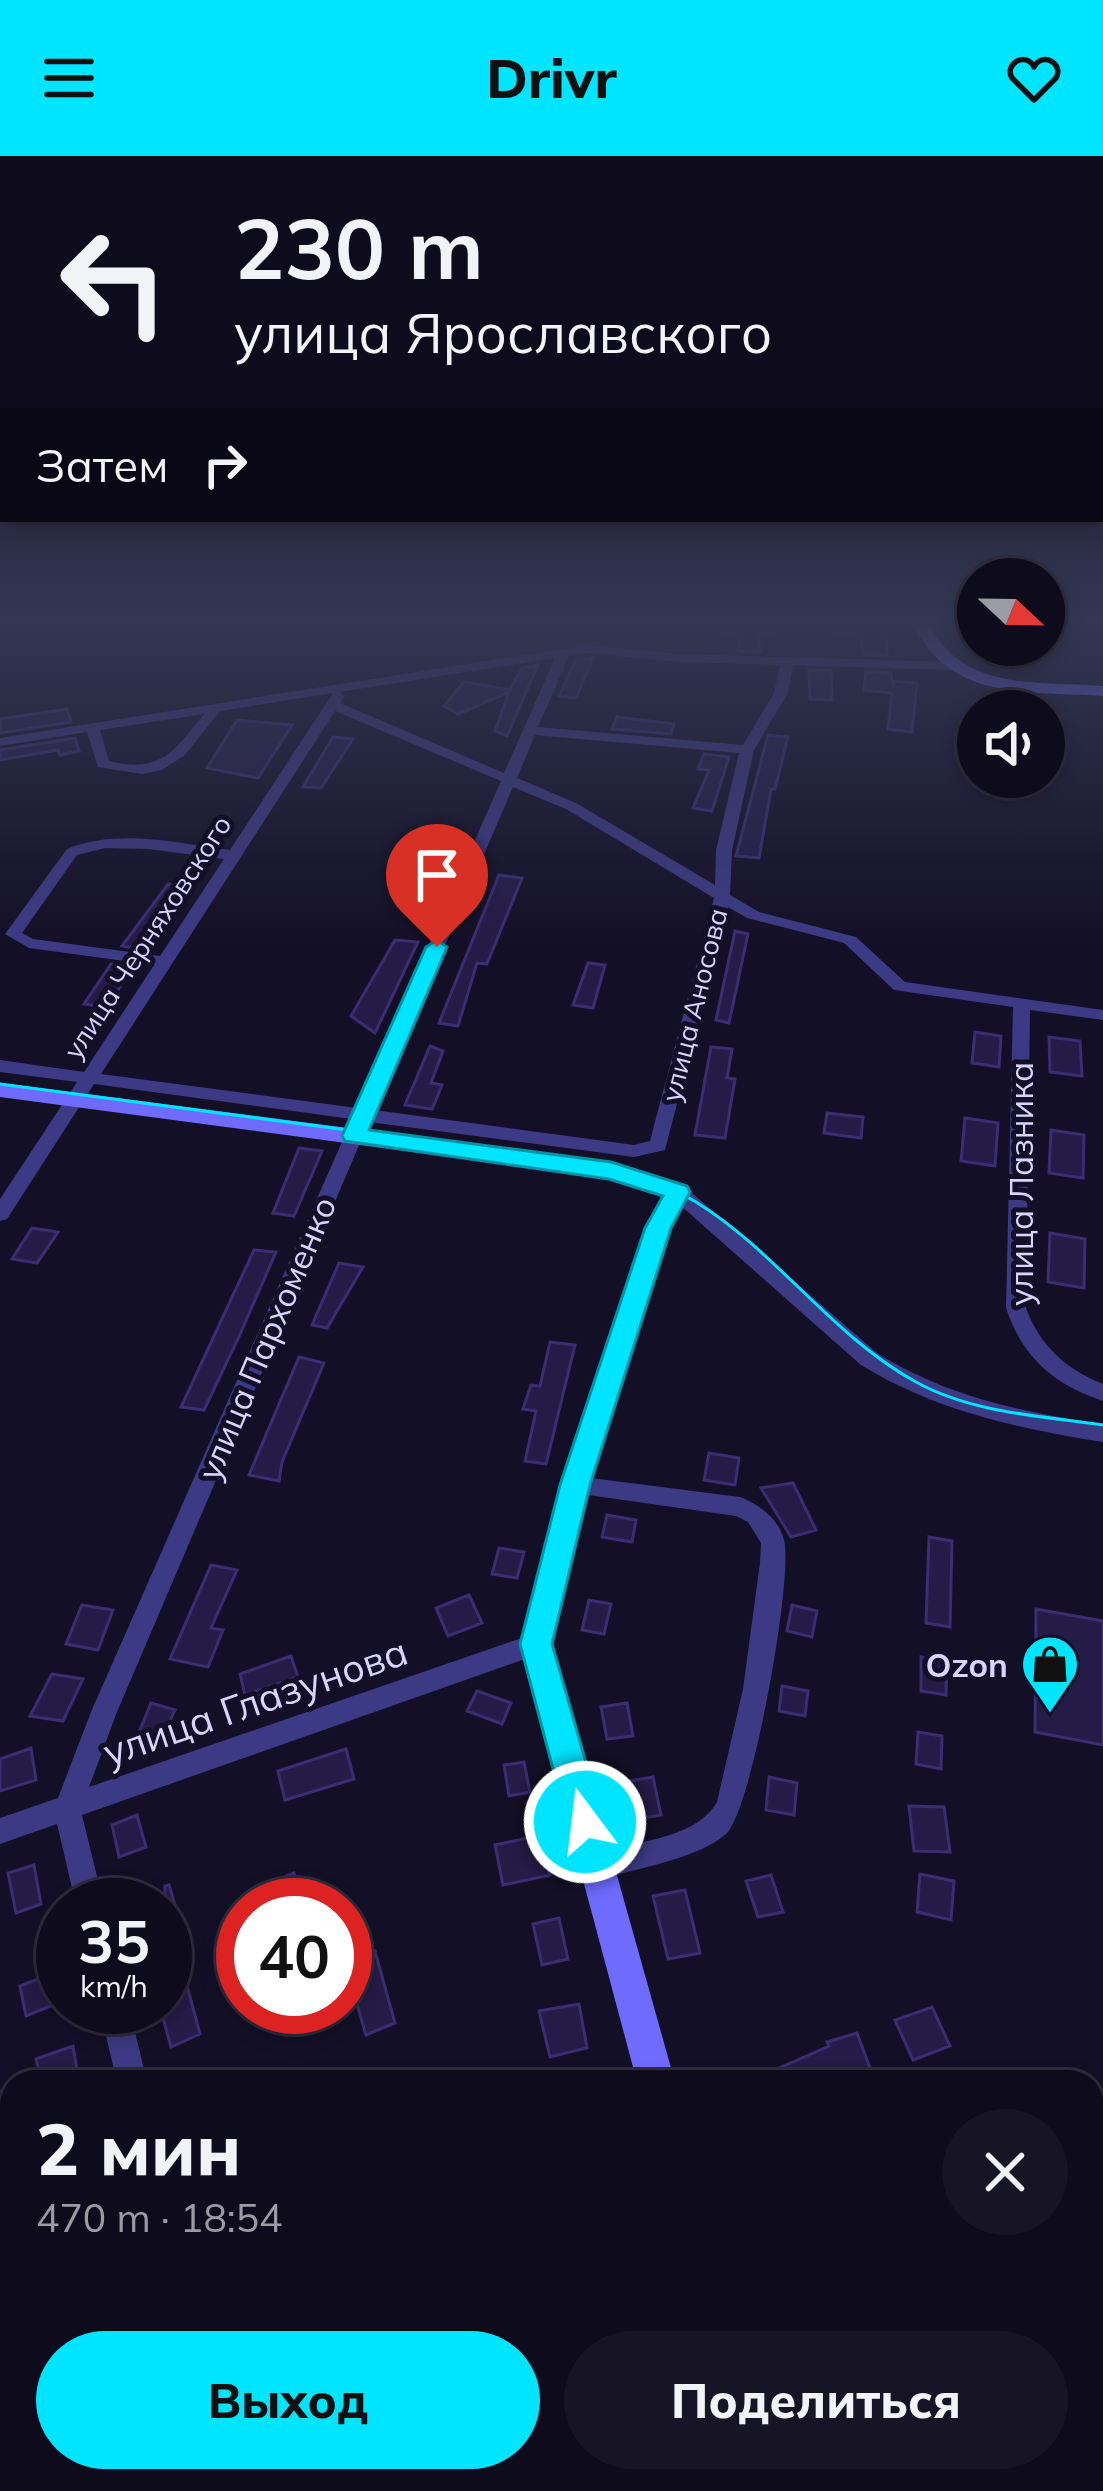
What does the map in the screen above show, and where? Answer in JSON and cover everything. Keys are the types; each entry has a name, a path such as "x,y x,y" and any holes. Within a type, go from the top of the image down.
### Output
{"street":[{"path":"0,742 100,727"},
{"path":"93,728 104,764 157,769 169,764 200,727"},
{"name":"улица Черняховского","path":"0,1214 318,727"},
{"path":"398,727 571,806 753,915 850,940 900,986 1103,1015"},
{"name":"улица Пархоменко","path":"67,1809 113,1691 529,727"},
{"name":"улица Аносова","path":"359,1125 634,1151 658,1146 722,900 724,850 747,750 761,727"},
{"path":"528,730 747,750"},
{"path":"166,962 29,943 13,934 72,852 83,845 232,855"},
{"name":"улица Лазника","path":"1022,1004 1016,1308 1032,1349 1070,1378 1103,1393"},
{"path":"0,1066 88,1077 611,1171 678,1192 869,1359 901,1381 968,1409 1103,1433"},
{"path":"0,1090 359,1125"},
{"path":"653,2070 536,1644 575,1485 658,1228 678,1192"},
{"path":"575,1485 740,1508 755,1515 773,1541 743,1761 730,1812 719,1825 697,1835 597,1866"},
{"name":"улица Глазунова","path":"0,1831 536,1644"},
{"path":"67,1809 84,1878"},
{"path":"120,2034 129,2070"}],"building":[{"path":"0,727 39,727 0,733"},
{"path":"233,727 291,727 258,778 207,768"},
{"path":"496,727 511,727 507,736 495,731"},
{"path":"613,727 673,727 671,734"},
{"path":"768,735 788,737 775,789 771,789 759,858 736,856"},
{"path":"333,737 353,739 321,788 303,787"},
{"path":"75,738 79,751 0,760 0,750"},
{"path":"704,754 729,757 712,811 693,808 709,770 698,769"},
{"path":"499,875 522,878 487,964 477,963 458,1026 439,1023"},
{"path":"168,884 188,886 145,950 122,946"},
{"path":"735,931 748,934 729,1023 716,1020"},
{"path":"395,940 418,942 375,1033 351,1016"},
{"path":"588,963 605,965 593,1008 573,1005"},
{"path":"111,964 133,969 106,1007 84,1004"},
{"path":"975,1032 1001,1036 999,1067 972,1063"},
{"path":"1049,1037 1080,1041 1082,1076 1050,1072"},
{"path":"430,1046 443,1051 431,1083 442,1085 436,1100 432,1109 405,1105"},
{"path":"711,1047 732,1049 727,1078 735,1079 725,1138 695,1135"},
{"path":"827,1113 863,1117 861,1138 824,1133"},
{"path":"965,1118 998,1123 995,1166 961,1161"},
{"path":"1051,1130 1084,1135 1083,1178 1049,1173"},
{"path":"299,1148 322,1151 294,1216 273,1213"},
{"path":"32,1228 58,1232 37,1263 12,1259"},
{"path":"1050,1233 1085,1239 1084,1288 1048,1282"},
{"path":"254,1250 276,1252 237,1341 204,1410 181,1407"},
{"path":"339,1263 363,1267 327,1328 312,1325"},
{"path":"550,1342 575,1345 546,1464 525,1461 536,1411 523,1409 531,1385 540,1386"},
{"path":"299,1357 324,1363 282,1462 279,1481 249,1475"},
{"path":"709,1453 739,1458 735,1485 704,1480"},
{"path":"793,1483 816,1530 791,1537 761,1488"},
{"path":"607,1515 636,1520 632,1542 602,1537"},
{"path":"929,1537 952,1541 950,1627 926,1623"},
{"path":"499,1548 524,1552 517,1578 492,1574"},
{"path":"211,1565 237,1570 211,1628 223,1630 208,1667 170,1659"},
{"path":"469,1595 482,1623 448,1636 436,1608"},
{"path":"589,1600 611,1604 604,1634 582,1630"},
{"path":"82,1605 113,1610 98,1650 66,1644"},
{"path":"792,1605 817,1611 812,1637 787,1631"},
{"path":"1036,1609 1103,1621 1103,1745 1035,1732"},
{"path":"291,1656 298,1677 245,1695 240,1674"},
{"path":"921,1657 947,1661 946,1695 921,1691"},
{"path":"52,1674 83,1679 63,1721 30,1716"},
{"path":"782,1686 808,1691 805,1716 779,1711"},
{"path":"477,1691 511,1703 502,1724 467,1711"},
{"path":"151,1703 175,1710 161,1740 138,1735"},
{"path":"627,1703 633,1736 607,1739 601,1707"},
{"path":"918,1732 942,1736 941,1769 916,1764"},
{"path":"31,1748 36,1780 0,1791 0,1759"},
{"path":"346,1749 354,1779 285,1800 278,1771"},
{"path":"524,1762 530,1792 509,1796 504,1765"},
{"path":"653,1777 661,1815 631,1820 623,1782"},
{"path":"769,1777 797,1783 794,1815 766,1810"},
{"path":"909,1806 944,1807 950,1852 914,1851"},
{"path":"137,1815 146,1847 119,1857 112,1825"},
{"path":"541,1835 550,1875 503,1885 495,1845"},
{"path":"34,1865 36,1906 16,1913 8,1873"},
{"path":"920,1874 954,1881 951,1920 917,1912"},
{"path":"771,1875 783,1912 758,1917 746,1881"},
{"path":"685,1890 700,1953 668,1959 653,1896"},
{"path":"559,1918 568,1959 542,1965 533,1924"},
{"path":"372,1952 395,2023 372,2033"},
{"path":"36,1980 36,2012 26,2016 20,1986"},
{"path":"192,2004 200,2034 171,2047 167,2034 192,2034"},
{"path":"579,2004 587,2048 550,2057 539,2011"},
{"path":"932,2007 950,2046 913,2060 895,2020"},
{"path":"857,2033 871,2070 777,2070 829,2046 827,2042"},
{"path":"73,2046 77,2070 39,2070 36,2059"}],"tram line":[{"path":"0,1084 612,1165 676,1191 725,1222 858,1342 916,1382 983,1407 1103,1425"}],"place":[{"name":"Ozon","path":"1050,1715"}],"route":[{"path":"437,947 354,1136 611,1171 678,1192 658,1228 575,1485 536,1644 585,1822"}]}
